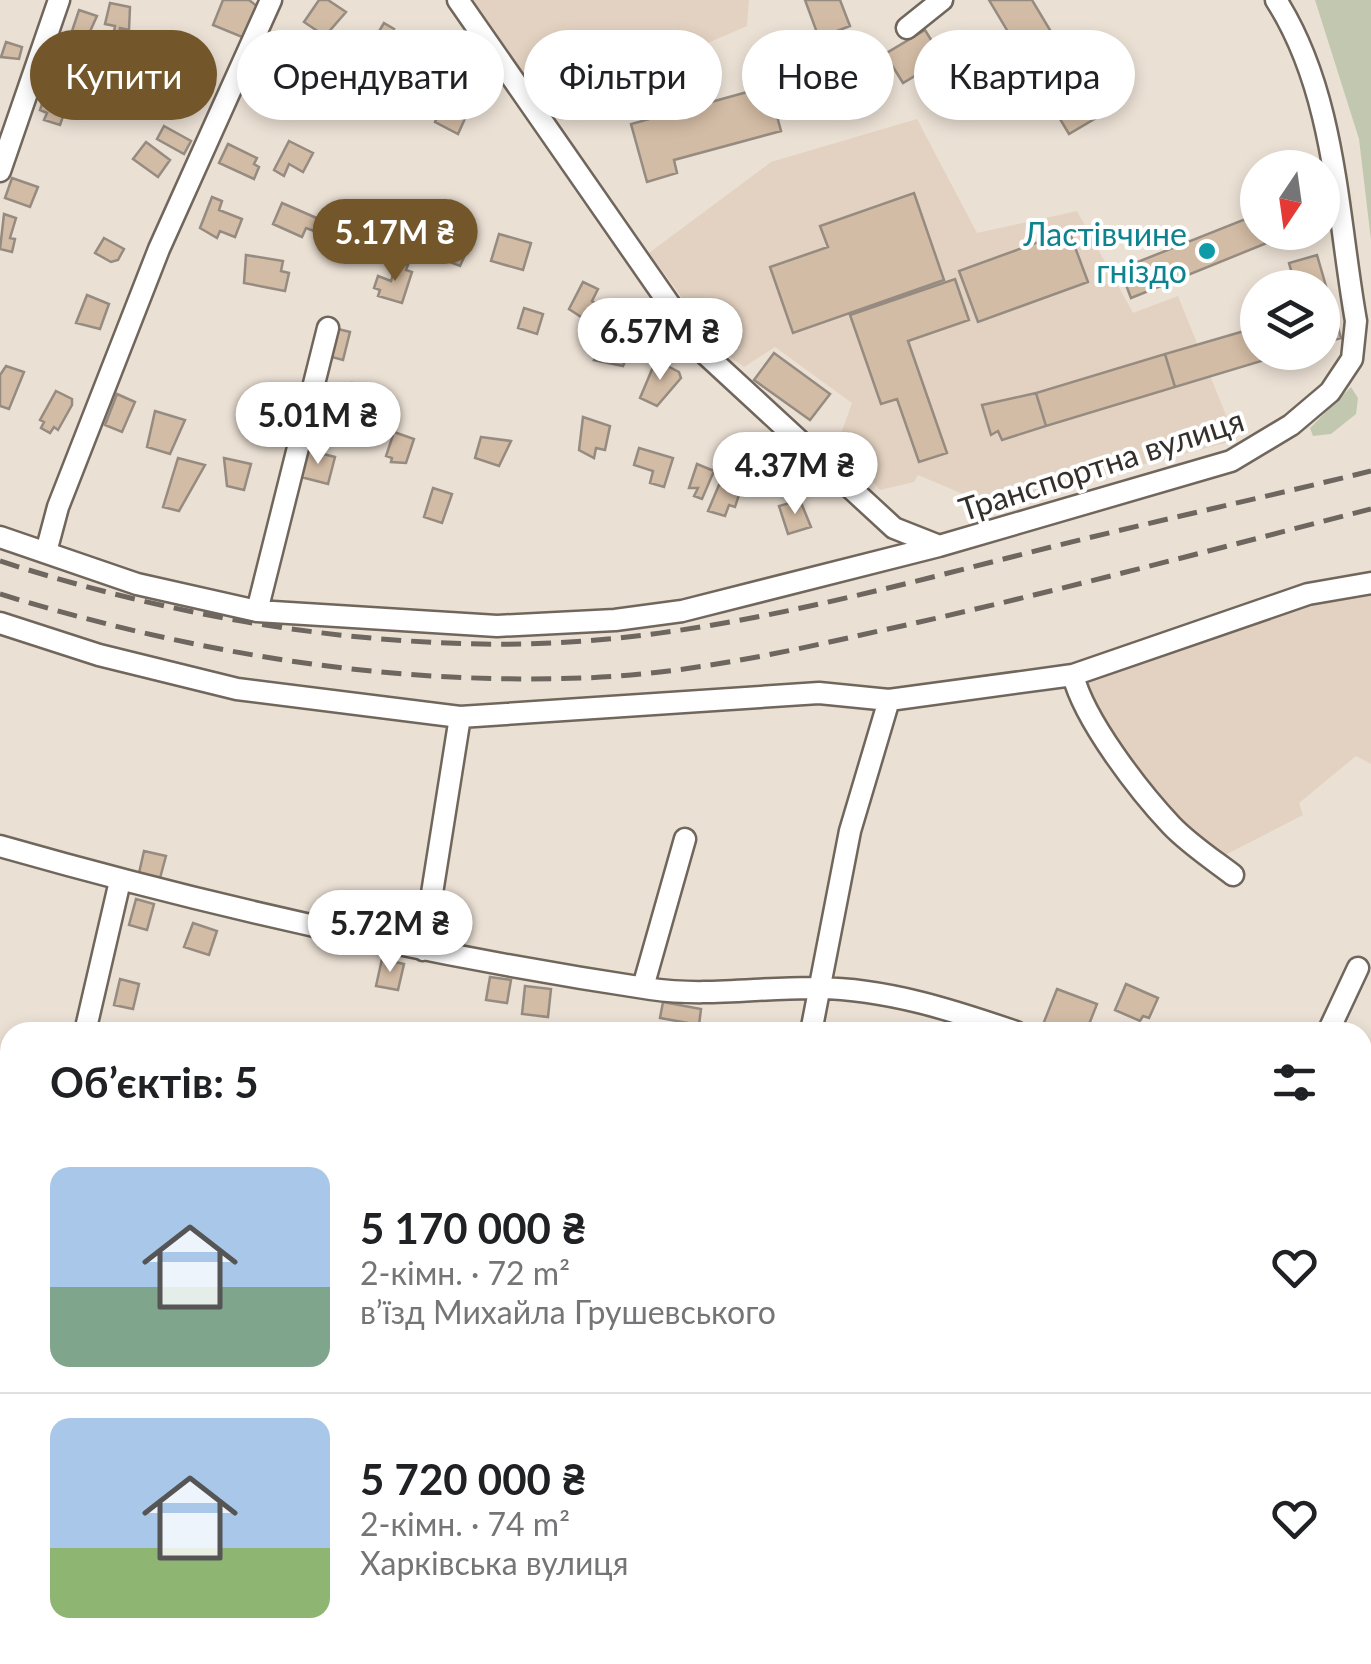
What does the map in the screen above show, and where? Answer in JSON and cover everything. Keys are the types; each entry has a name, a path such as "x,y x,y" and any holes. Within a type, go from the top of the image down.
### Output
{"street":[{"path":"0,172 58,0"},
{"path":"46,552 58,507 158,249 271,0"},
{"path":"458,0 702,351 894,528 939,546"},
{"path":"906,28 942,0"},
{"name":"Транспортна вулиця","path":"0,537 137,584 257,611 497,626 615,620 682,611 939,546 1244,454 1320,402 1342,378 1356,346 1356,321 1318,92 1300,40 1276,0"},
{"path":"257,611 328,328"},
{"path":"0,623 99,655 237,689 460,718 819,693 889,700 1073,675 1308,594 1371,584"},
{"path":"1073,675 1092,719 1161,813 1232,875"},
{"path":"813,1022 850,831 889,700"},
{"path":"424,950 460,718"},
{"path":"643,988 685,839"},
{"path":"0,846 120,880 424,950 643,988 701,994 821,988 929,1002 987,1022"},
{"path":"87,1022 120,880"},
{"path":"1333,1022 1358,968"}],"shaded area":[{"path":"471,0 749,0 747,26 722,37 722,30 524,30 524,79 504,49 504,30 491,30"},
{"path":"918,120 977,233 1077,211 1133,313 1178,296 1236,440 989,505 918,475 914,482 880,490 838,442 852,403 775,347 744,367 722,351 649,253 771,162"},
{"path":"1371,593 1371,764 1356,756 1299,803 1303,815 1221,857 1198,843 1130,762 1082,691 1087,678 1314,604"}],"green space":[{"path":"1315,0 1371,0 1371,240 1359,139"},
{"path":"1351,387 1358,398 1356,414 1331,434 1313,436 1310,428"}],"building":[{"path":"223,0 249,0 258,7 246,30 237,30 237,35 213,25"},
{"path":"319,0 328,0 346,12 330,30 316,30 304,22"},
{"path":"805,0 840,0 850,26 816,30"},
{"path":"989,0 1032,0 1050,30 1007,30"},
{"path":"110,3 130,7 129,30 114,30 115,26 105,24"},
{"path":"79,10 97,16 91,30 72,30"},
{"path":"914,37 914,76 903,83 894,68 894,49"},
{"path":"6,42 22,47 19,59 1,57"},
{"path":"742,93 742,120 778,120 781,131 674,160 677,173 647,182 631,124 646,120 722,120 722,99"},
{"path":"436,120 464,120 458,134"},
{"path":"1061,120 1093,120 1069,134"},
{"path":"164,126 191,141 184,154 157,139"},
{"path":"289,141 313,153 303,172 289,164 284,176 274,170"},
{"path":"146,142 170,160 158,177 133,159"},
{"path":"228,144 257,158 254,164 259,167 254,179 219,163"},
{"path":"12,178 38,187 30,207 5,198"},
{"path":"914,193 944,280 793,333 770,267 828,247 820,226"},
{"path":"212,197 222,201 219,210 242,219 235,237 220,231 217,238 200,228"},
{"path":"282,203 319,219 314,231 306,228 302,237 273,224"},
{"path":"4,214 16,218 10,238 15,239 12,252 0,249"},
{"name":"Ластівчине гніздо","path":"1240,221 1240,250 1250,250 1131,298 1120,269"},
{"path":"1069,231 1088,282 978,322 959,271"},
{"path":"499,234 531,243 523,270 491,261"},
{"path":"104,238 124,249 118,260 111,262 95,253"},
{"path":"456,239 470,244 460,266 440,258 445,246 454,245"},
{"path":"246,255 283,261 281,271 289,273 285,291 244,283"},
{"path":"1317,255 1321,270 1291,270 1289,263"},
{"path":"397,261 408,265 406,270 412,272 402,303 378,296 380,290 374,288 378,276 391,281"},
{"path":"955,279 969,320 908,341 947,453 919,462 897,399 881,404 850,315"},
{"path":"583,282 598,289 592,301 613,315 604,332 569,309"},
{"path":"87,295 109,304 100,329 76,323"},
{"path":"524,308 543,314 537,334 518,328"},
{"path":"338,329 350,332 343,360 328,356"},
{"path":"1240,332 1240,367 1175,387 1165,354"},
{"path":"605,336 631,348 623,366 594,360"},
{"path":"774,353 830,394 810,420 754,380"},
{"path":"1165,354 1175,387 1046,426 1036,393"},
{"path":"656,360 679,372 681,378 657,406 640,398"},
{"path":"6,366 24,372 9,409 0,406 0,375"},
{"path":"344,384 371,389 362,416 338,408 335,402"},
{"path":"56,391 72,399 72,405 58,430 54,427 50,433 41,428 44,422 40,420"},
{"path":"1036,393 1046,426 1002,440 998,431 991,435 982,405"},
{"path":"117,394 135,402 122,432 105,425"},
{"path":"155,411 185,420 170,454 147,447"},
{"path":"583,417 610,426 605,450 596,448 594,458 579,450"},
{"path":"394,432 414,439 406,463 391,462 392,458 386,456"},
{"path":"481,437 511,441 499,466 475,458"},
{"path":"639,448 673,458 664,487 650,483 653,471 634,465"},
{"path":"307,450 335,457 328,484 301,477"},
{"path":"178,458 205,465 179,511 163,507"},
{"path":"224,458 251,464 244,490 227,486"},
{"path":"697,464 714,471 702,499 694,496 698,488 689,488"},
{"path":"724,473 744,480 735,507 729,505 725,516 708,511"},
{"path":"433,488 452,494 442,523 424,517"},
{"path":"800,500 811,527 788,534 779,506"},
{"path":"144,851 166,856 160,878 139,873"},
{"path":"136,899 154,904 147,930 129,925"},
{"path":"193,923 217,931 209,955 184,947"},
{"path":"382,959 404,964 398,990 376,986"},
{"path":"490,977 511,980 507,1003 486,1000"},
{"path":"120,979 139,984 133,1009 114,1005"},
{"path":"1126,984 1158,998 1149,1018 1143,1016 1140,1021 1115,1010"},
{"path":"525,986 551,989 548,1017 522,1014"},
{"path":"1057,989 1097,1004 1090,1022 1044,1022"},
{"path":"663,1002 701,1009 699,1022 660,1018"}],"railway":[{"path":"0,561 178,609 298,630 420,642 555,643 628,637 772,614 1371,471"},
{"path":"0,594 214,648 360,670 507,679 619,676 731,662 842,639 1064,588 1371,509"}],"place":[{"name":"Ластівчине гніздо","path":"1207,251"}]}
